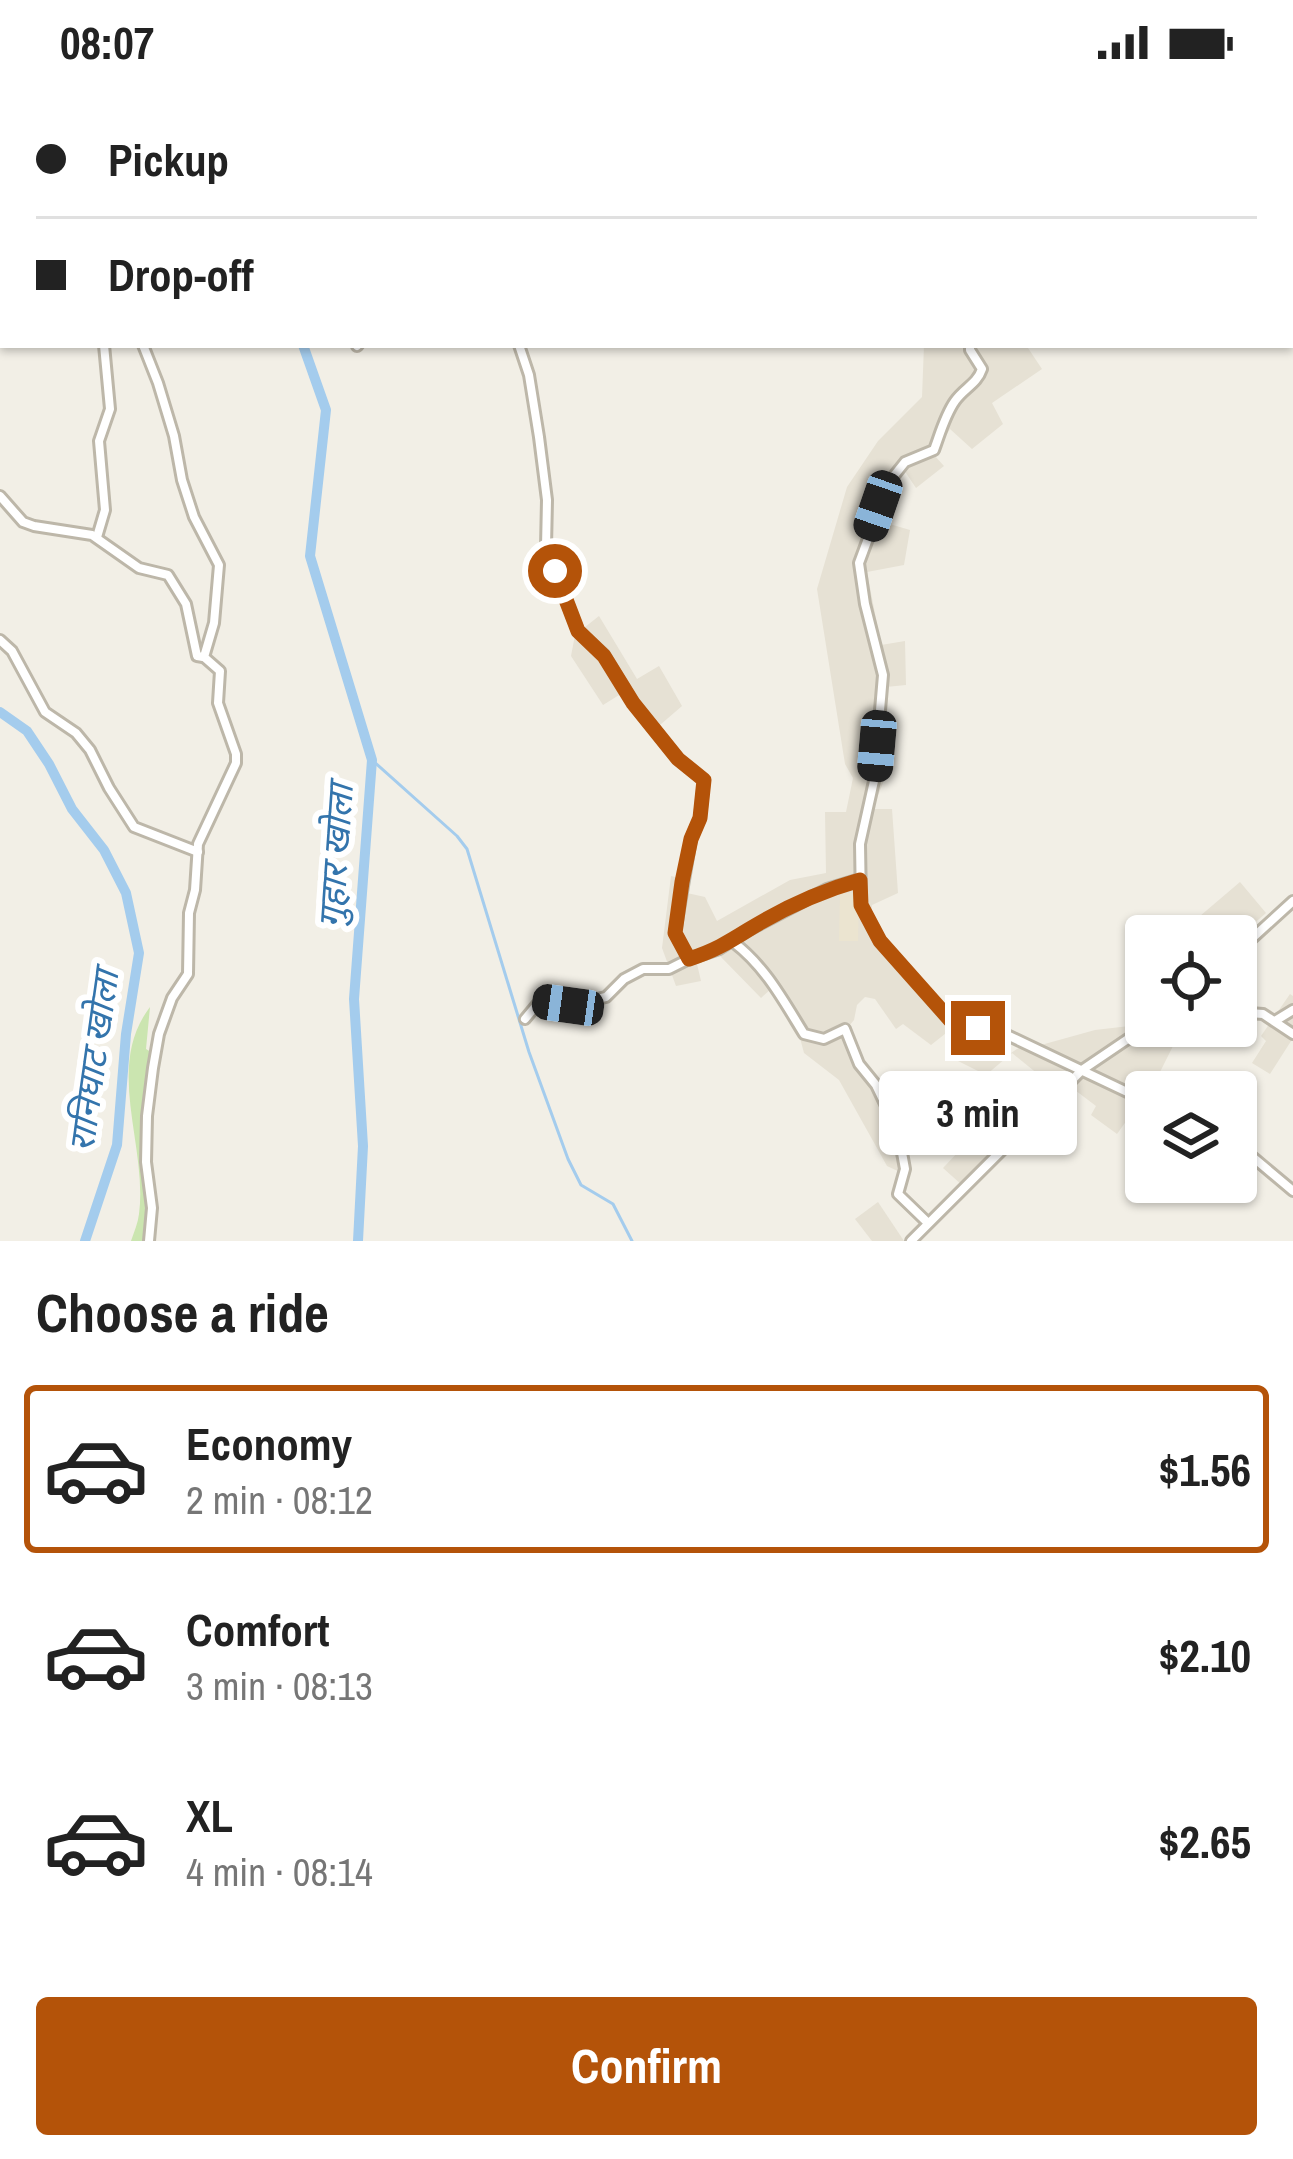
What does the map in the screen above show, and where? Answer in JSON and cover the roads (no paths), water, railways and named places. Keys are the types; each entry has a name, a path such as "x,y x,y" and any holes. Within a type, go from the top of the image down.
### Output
{"street":[{"path":"97,537 105,510 99,441 110,409 104,348"},
{"path":"144,348 164,400 194,517 220,565 214,623 204,657"},
{"path":"520,348 539,436 547,500 546,547 578,631 604,656 633,703 678,759 704,780 675,933 689,959"},
{"path":"970,348 982,369 978,380 950,407 934,450 905,462 889,482 859,563 884,675 874,781 860,844 861,905 880,941 951,1021 1005,1034 1125,1092"},
{"path":"0,496 23,522 97,537 139,568 168,575 186,604 197,656 220,671 218,703 236,763 198,844 189,913 188,974 172,998 160,1034 146,1162 152,1208 149,1241"},
{"path":"0,640 12,651 45,712 76,733 90,750 134,827 198,852"},
{"path":"525,1019 540,1001 568,1005 605,997 643,969 669,970 719,950 827,890 860,880"},
{"path":"1257,934 1293,901"},
{"path":"733,942 782,995 804,1034 824,1039 845,1029 859,1064 876,1085 898,1131 905,1169 898,1194 928,1223"},
{"path":"1275,1022 1293,1010"},
{"path":"1257,1014 1293,1034"},
{"path":"911,1241 1082,1070 1125,1042"},
{"path":"1257,1161 1293,1191"}],"waterway":[{"name":"गुहार खोला","path":"304,348 326,410 310,556 372,760 354,999 363,1146 358,1241"},
{"name":"रानिघाट खोला","path":"0,712 27,731 72,809 104,850 126,893 139,953 126,1034 117,1145 85,1241"},
{"path":"372,760 467,849 529,1052 568,1159 581,1185 613,1204 632,1241"}]}
